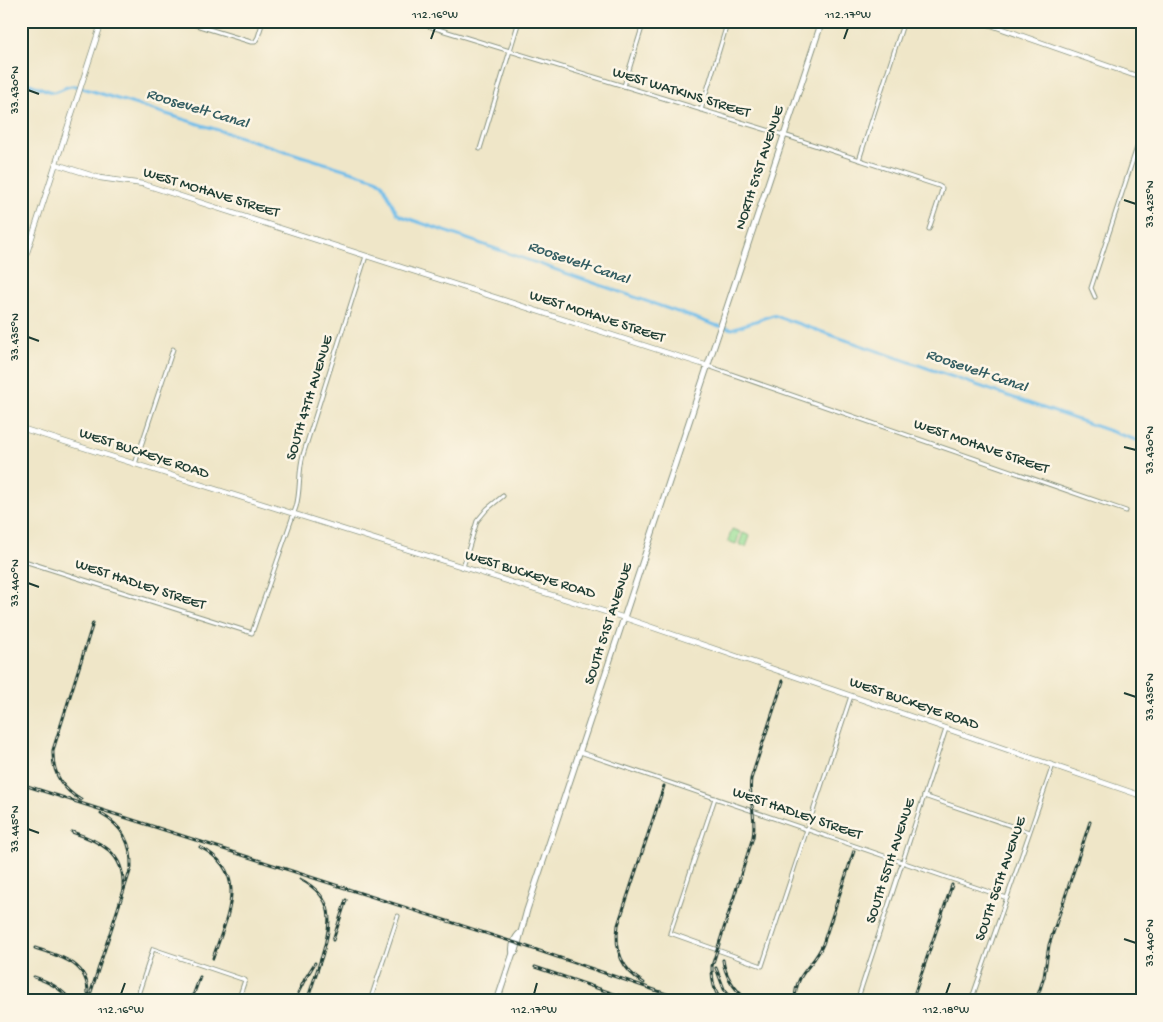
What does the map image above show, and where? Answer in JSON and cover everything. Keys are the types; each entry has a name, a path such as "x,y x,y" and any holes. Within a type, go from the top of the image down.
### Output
{"main road":[{"path":"21,271 102,21"},
{"name":"NORTH 51ST AVENUE","path":"722,322 822,21"},
{"path":"980,21 1142,78"},
{"name":"WEST MOHAVE STREET","path":"56,164 100,178 143,184 708,366"},
{"name":"SOUTH 51ST AVENUE","path":"497,1001 513,953 516,951 521,938 520,933 722,322"},
{"name":"WEST BUCKEYE ROAD","path":"21,428 625,618 1142,796"}],"street":[{"path":"183,21 248,42 255,42 263,21"},
{"name":"WEST WATKINS STREET","path":"412,21 939,186 942,188 929,229"},
{"path":"480,149 519,21"},
{"path":"624,86 644,21"},
{"path":"705,21 726,28"},
{"path":"701,110 728,21"},
{"path":"859,160 904,21"},
{"path":"1095,297 1091,288 1142,132"},
{"name":"SOUTH 47TH AVENUE","path":"252,633 294,514 300,492 300,467 303,455 366,255"},
{"path":"135,464 173,348"},
{"name":"WEST MOHAVE STREET","path":"708,366 1126,511"},
{"path":"462,567 477,521 487,509 503,496"},
{"name":"WEST HADLEY STREET","path":"21,560 252,633"},
{"path":"715,798 670,933 762,966 851,696"},
{"name":"SOUTH 55TH AVENUE","path":"857,1000 946,729"},
{"name":"WEST HADLEY STREET","path":"580,752 1007,898"},
{"name":"SOUTH 56TH AVENUE","path":"971,1001 1053,765"},
{"path":"924,796 1030,832"},
{"path":"370,1001 398,916"},
{"path":"136,1001 153,949 245,980 238,1001"},
{"path":"857,1000 864,1001"}],"green space":[{"path":"732,529 740,532 736,544 728,541"},
{"path":"743,533 750,536 746,547 739,544"}],"waterway":[{"name":"Roosevelt Canal","path":"21,81 52,92 76,86 376,179 382,183 397,213 401,216 715,325 732,329 773,315 1142,442"}],"railway":[{"path":"81,800 68,791 56,773 53,750 93,623"},
{"path":"721,1001 716,992 712,966 753,837 754,822 751,779 783,681"},
{"path":"21,784 519,944 687,1001"},
{"path":"644,983 636,978 625,966 619,951 617,934 618,925 664,786"},
{"path":"88,1001 131,868 130,851 125,836 115,824 101,814"},
{"path":"1036,1001 1044,977 1049,945 1090,822"},
{"path":"72,832 101,844 115,857 120,865 123,887"},
{"path":"200,847 216,858 226,869 230,882 231,896 228,911 213,958"},
{"path":"795,1001 801,976 823,944 854,851"},
{"path":"300,879 312,886 320,894 328,912 329,922 322,956 307,1001"},
{"path":"912,1001 952,885"},
{"path":"333,940 346,900"},
{"path":"35,948 53,954 78,967 87,982 88,993"},
{"path":"723,960 731,983 748,1001"},
{"path":"298,993 315,963"},
{"path":"535,967 626,998 665,997"},
{"path":"716,968 724,989 733,1001"},
{"path":"34,977 54,986 71,1001"},
{"path":"191,1001 200,977"}]}
